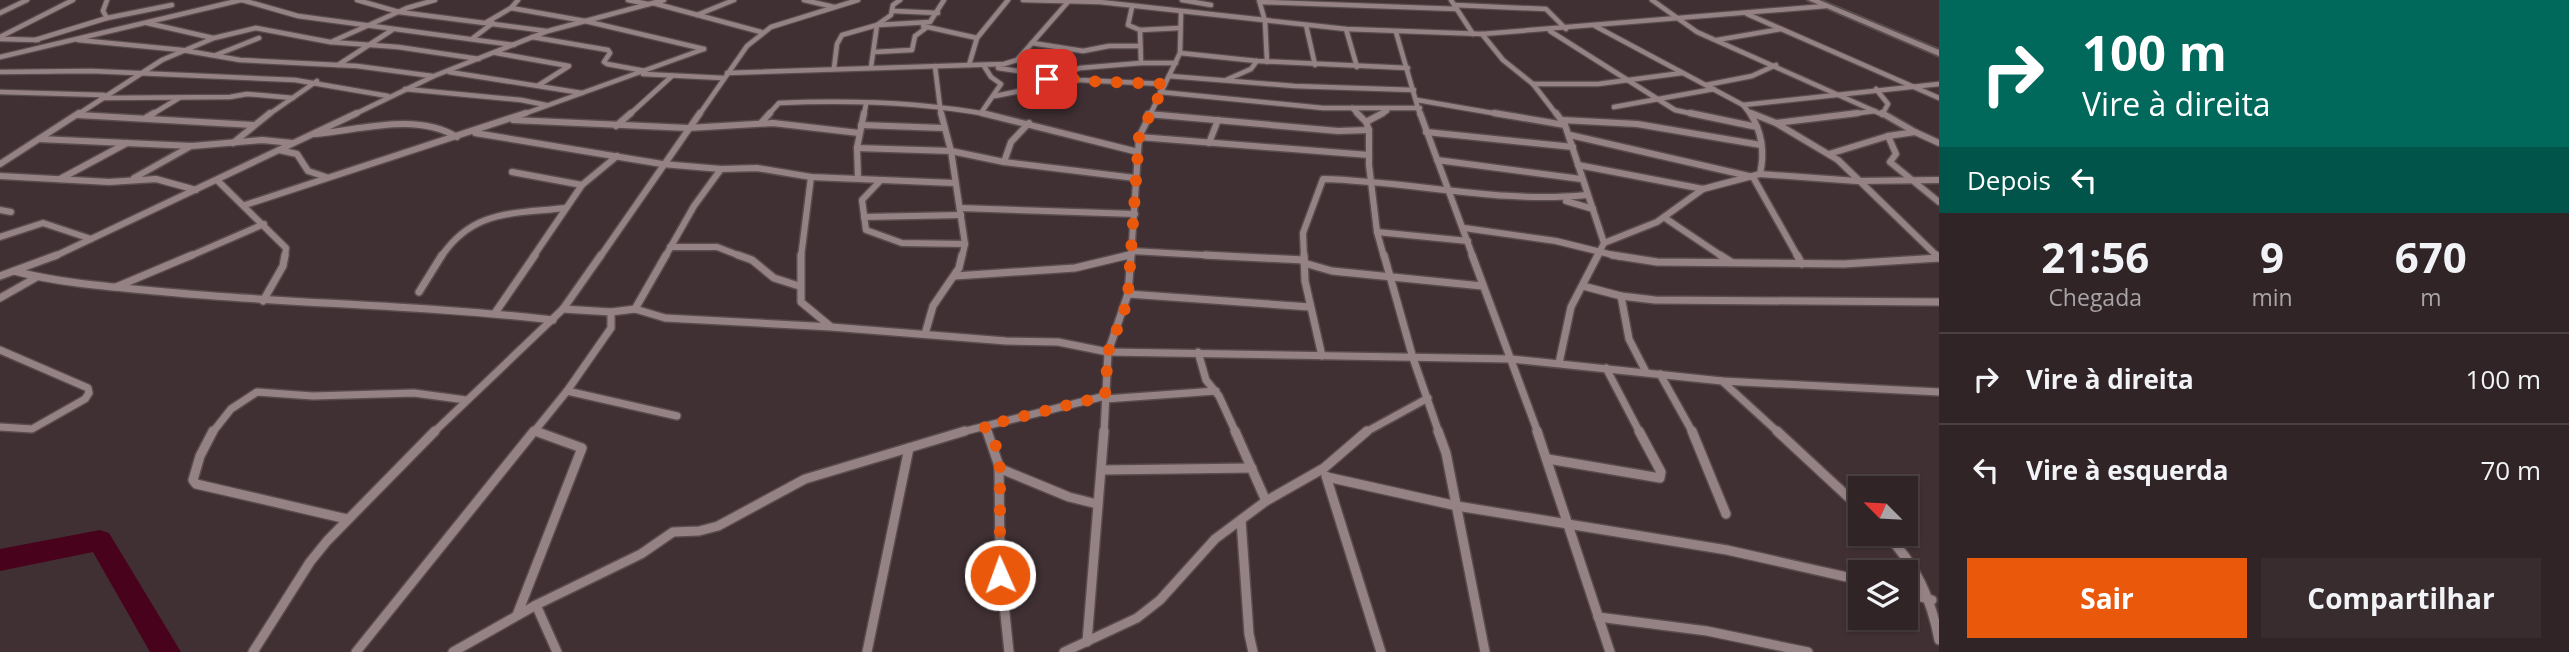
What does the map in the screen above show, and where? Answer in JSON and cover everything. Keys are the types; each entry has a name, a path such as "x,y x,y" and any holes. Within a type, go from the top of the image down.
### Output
{"street":[{"path":"0,13 27,0"},
{"path":"0,47 12,36 74,0"},
{"path":"107,0 103,11 107,18"},
{"path":"0,57 242,0 298,16 514,45"},
{"path":"357,0 399,12 548,31"},
{"path":"330,42 363,26 435,0"},
{"path":"628,0 761,32"},
{"path":"0,276 92,239 434,76 548,31 664,0"},
{"path":"697,15 734,0"},
{"path":"804,0 835,8"},
{"path":"253,652 310,562 347,519 466,400 563,309 747,46 761,32 858,0"},
{"path":"894,11 892,5 900,0"},
{"path":"834,68 836,44 842,34 877,25 930,22 944,0"},
{"path":"969,65 977,38 1008,0"},
{"path":"1023,0 1067,3 1085,1 1346,29 1473,34 1549,31 1826,6"},
{"path":"1182,0 1211,3 1212,16"},
{"path":"1349,0 1356,5"},
{"path":"1652,0 1677,19 1717,40 1842,94 1939,142"},
{"path":"1812,0 1939,53"},
{"path":"473,38 489,22 520,1"},
{"path":"1267,62 1265,21 1260,1 1546,9 1566,29"},
{"path":"36,40 172,2 177,14"},
{"path":"984,66 1017,60 1067,3"},
{"path":"1454,5 1473,34"},
{"path":"1132,7 1128,25 1140,30 1180,28"},
{"path":"245,205 472,132 704,49 585,21 510,8"},
{"path":"871,67 877,25 894,11 938,13"},
{"path":"1087,642 1102,470 1108,352 1128,294 1139,137 1180,52 1181,13"},
{"path":"1744,13 1939,98"},
{"path":"144,22 214,38"},
{"path":"919,24 926,28 977,38"},
{"path":"1306,25 1315,65"},
{"path":"1595,26 1743,105 1751,113 1761,145 1757,175 1802,264"},
{"path":"0,164 137,74 182,50 214,38 261,27 330,42 480,59"},
{"path":"874,52 912,50 915,36 926,28"},
{"path":"1346,29 1357,67"},
{"path":"1717,40 1781,29"},
{"path":"338,65 393,30"},
{"path":"1140,30 1141,63"},
{"path":"1549,31 1681,112 1757,127"},
{"path":"1396,32 1426,132 1548,459 1567,526 1610,652"},
{"path":"1482,34 1503,60 1533,84 1564,122 1586,195 1593,209 1602,247 1571,307 1559,363"},
{"path":"2,38 12,36 49,40 54,46"},
{"path":"532,37 608,50 610,53 604,62 607,64 646,71"},
{"path":"215,55 259,38"},
{"path":"78,40 182,50 262,62 338,65 434,76"},
{"path":"1032,43 1087,51 1109,46 1140,46"},
{"path":"1180,52 1267,62 1408,68"},
{"path":"495,53 569,66 538,85"},
{"path":"1224,81 1248,71 1257,61"},
{"path":"995,96 1040,87 1043,81 1055,75 1088,66 1176,63"},
{"path":"639,74 725,75 834,68 969,65 1085,81 1165,84"},
{"path":"1705,85 1752,76 1776,65"},
{"path":"925,334 933,306 954,276 965,244 951,151 939,107 935,66"},
{"path":"981,113 995,96 1001,83 991,77 984,66"},
{"path":"0,72 91,71 317,81 388,96"},
{"path":"445,72 584,93"},
{"path":"1533,84 1598,84 1683,73"},
{"path":"616,126 672,76"},
{"path":"1169,76 1414,90"},
{"path":"233,144 253,125 317,81"},
{"path":"1743,105 1939,84"},
{"path":"404,89 521,100 548,106"},
{"path":"1614,107 1713,89"},
{"path":"1776,123 1878,112 1888,104 1876,89"},
{"path":"0,92 181,97 230,97 247,94 293,98"},
{"path":"1160,92 1307,107 1388,110 1418,104 1564,122 1637,124 1761,145"},
{"path":"146,117 181,97"},
{"path":"761,123 779,103 939,107 1029,123 1138,152"},
{"path":"858,178 857,148 866,104"},
{"path":"1352,108 1366,122 1369,130 1370,180 1377,232 1413,358 1446,453 1485,652"},
{"path":"1366,122 1388,110"},
{"path":"1751,113 1776,123 1845,166 1857,181 1939,258"},
{"path":"1148,114 1338,131 1369,130"},
{"path":"77,115 253,125"},
{"path":"509,119 688,128 761,123 807,125 859,133"},
{"path":"1209,143 1218,120"},
{"path":"1004,162 1011,142 1029,123"},
{"path":"311,134 425,125 450,130 457,137"},
{"path":"861,125 943,128"},
{"path":"472,132 662,164 721,169 757,168 811,177 954,183"},
{"path":"1426,132 1573,148"},
{"path":"1829,154 1888,136 1915,132"},
{"path":"1570,135 1757,175 1857,181 1939,180"},
{"path":"1888,136 1896,149 1896,154 1889,162 1939,202"},
{"path":"1139,137 1369,155"},
{"path":"38,139 192,146 262,140 292,144"},
{"path":"60,180 127,143"},
{"path":"131,180 192,146"},
{"path":"857,148 951,151 1004,162 1135,178"},
{"path":"278,150 297,154 308,171 327,177"},
{"path":"0,154 15,154"},
{"path":"495,313 582,185 617,156"},
{"path":"1437,160 1581,179"},
{"path":"1578,164 1703,189"},
{"path":"635,309 694,206 721,169"},
{"path":"512,172 582,185"},
{"path":"1602,247 1665,218 1703,189 1757,175"},
{"path":"0,176 109,182 167,181 196,190"},
{"path":"811,177 799,286 801,302 831,327"},
{"path":"1322,356 1310,307 1303,233 1321,181 1327,178 1370,180 1562,200 1593,209"},
{"path":"217,180 286,248 286,258 263,301"},
{"path":"880,181 862,200 866,230 888,240 911,245 965,244"},
{"path":"1562,200 1586,195"},
{"path":"419,292 451,244 469,226 499,217 565,208"},
{"path":"0,210 11,212"},
{"path":"864,217 960,212 1135,214"},
{"path":"1665,218 1732,262"},
{"path":"0,237 43,223 92,239"},
{"path":"116,287 264,224"},
{"path":"1464,228 1602,247 1657,262 1802,264 1939,258"},
{"path":"1377,232 1468,241"},
{"path":"670,247 718,247 752,260 774,278 799,286"},
{"path":"954,276 1075,268 1132,253 1304,261 1332,271 1482,286"},
{"path":"13,271 37,277 116,287 263,301 495,313 552,320"},
{"path":"0,298 37,277"},
{"path":"1583,285 1621,296 1655,300 1939,302"},
{"path":"1128,294 1310,307"},
{"path":"1621,296 1629,339 1646,372"},
{"path":"563,309 611,312 635,309 665,318 831,327 1006,341 1058,342 1108,352 1511,359 1722,381 1939,391"},
{"path":"356,652 567,391 611,328 611,312"},
{"path":"0,349 88,388 89,393 85,399 32,429 0,427"},
{"path":"1198,352 1206,380 1216,391 1266,501"},
{"path":"1548,459 1660,478 1661,472 1606,368"},
{"path":"1660,374 1700,446 1726,514"},
{"path":"1722,381 1848,497"},
{"path":"567,391 677,416"},
{"path":"453,652 536,605 641,554 673,532 706,530 805,478 984,426 1105,398 1216,391"},
{"path":"347,519 206,487 193,480 194,471 204,447 220,422 239,402 256,392 297,396 407,393 466,400"},
{"path":"1064,652 1137,618 1160,600 1215,539 1266,501 1325,472 1359,436 1428,398"},
{"path":"984,426 995,442 1000,468 1001,594 1009,652"},
{"path":"516,616 582,448 534,431"},
{"path":"867,652 909,448"},
{"path":"1000,468 1069,497 1097,504"},
{"path":"1102,470 1252,468"},
{"path":"1325,472 1457,506 1727,550 1848,577"},
{"path":"1325,472 1381,652"},
{"path":"1241,520 1248,621 1253,652"},
{"path":"1896,546 1910,562 1932,600 1939,640"},
{"path":"1918,596 1932,600"},
{"path":"536,605 557,652"},
{"path":"1598,617 1707,631 1808,652"}],"waterway":[{"path":"0,560 100,540 166,652"}],"route":[{"path":"1000,575 1000,468 995,442 984,426 1105,396 1108,352 1128,294 1139,137 1165,84 1085,81 1055,75 1047,79"}]}
